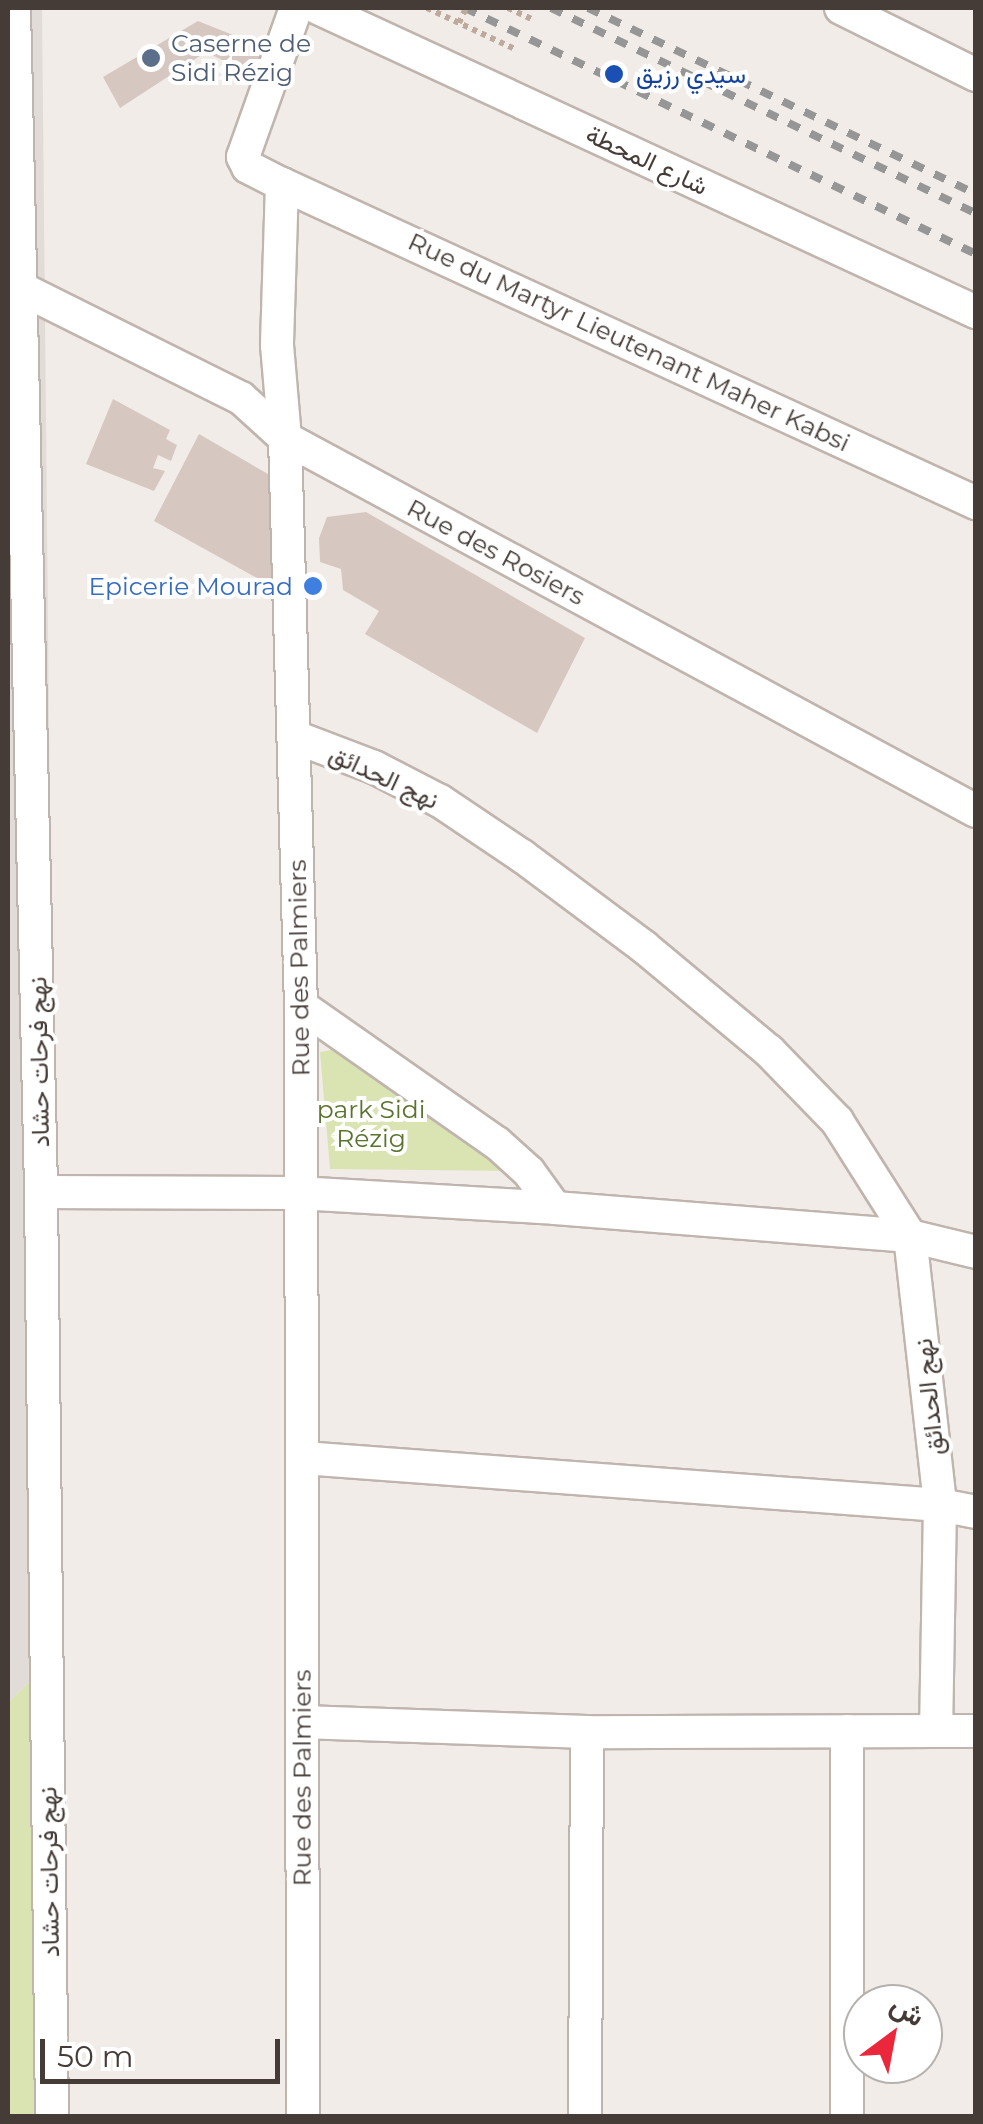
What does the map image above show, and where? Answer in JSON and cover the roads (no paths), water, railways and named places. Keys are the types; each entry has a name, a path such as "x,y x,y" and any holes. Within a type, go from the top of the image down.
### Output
{"street":[{"name":"نهج فرحات حشاد","path":"14,8 12,279 27,523 42,1192 52,2116"},
{"path":"282,184 245,164 248,142 296,8"},
{"name":"شارع المحطة","path":"318,8 976,312"},
{"path":"841,8 976,75"},
{"name":"Rue des Palmiers","path":"282,184 277,345 285,438 301,1006 298,1193 303,1458 303,2116"},
{"name":"Rue du Martyr Lieutenant Maher Kabsi","path":"282,184 976,504"},
{"name":"Rue des Rosiers","path":"12,279 241,398 285,438 976,811"},
{"path":"8,466 27,523"},
{"name":"نهج الحدائق","path":"295,737 374,767 440,801 644,947 769,1052 836,1120 910,1236 940,1504 936,1730"},
{"path":"301,1006 497,1143 529,1172 555,1208"},
{"path":"42,1192 298,1193 555,1208 910,1236 976,1252"},
{"path":"303,1458 940,1504 976,1512"},
{"path":"302,1722 586,1732 976,1730"},
{"path":"847,1731 847,2116"},
{"path":"584,2116 586,1732"}],"railway":[{"path":"465,8 976,254"},
{"path":"551,8 976,213"},
{"path":"588,8 976,194"}],"place":[{"name":"Caserne de Sidi Rézig","path":"151,58"},
{"name":"سيدي رزيق","path":"614,74"},
{"name":"Epicerie Mourad","path":"313,586"}],"park label":[{"name":"park Sidi Rézig","path":"371,1124"}]}
